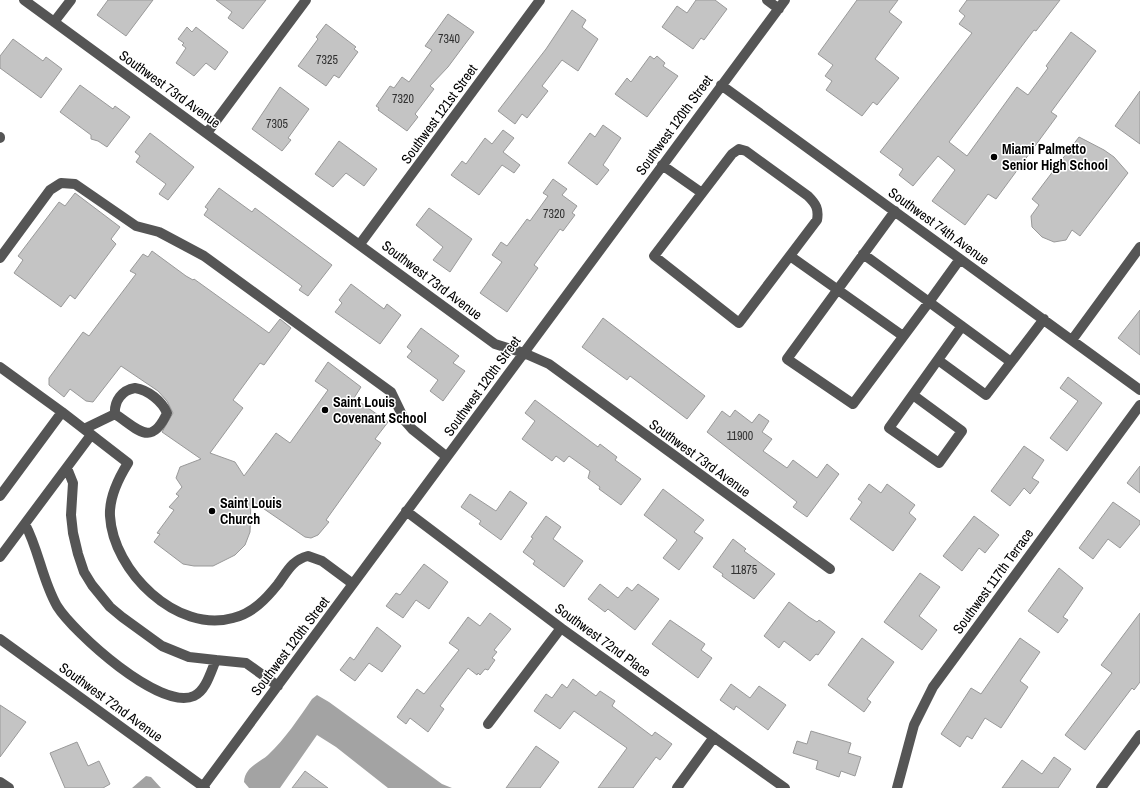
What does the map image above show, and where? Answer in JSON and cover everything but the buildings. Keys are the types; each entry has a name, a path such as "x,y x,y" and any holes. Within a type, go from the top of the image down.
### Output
{"street":[{"name":"Southwest 73rd Avenue","path":"24,0 496,344 524,353 549,364 830,569"},
{"path":"54,22 71,0"},
{"path":"207,133 306,0"},
{"name":"Southwest 121st Street","path":"360,244 540,0"},
{"path":"767,0 779,9"},
{"name":"Southwest 120th Street","path":"204,788 406,511 785,0"},
{"name":"Southwest 74th Avenue","path":"721,85 1140,390"},
{"path":"739,150 746,151 808,196 815,203 819,211 817,220 790,256 738,323 654,256 732,154 739,150"},
{"path":"662,165 702,193"},
{"path":"0,258 50,190 61,183 75,184 136,226 159,232 204,256 385,388 396,399 399,410 412,430 447,457"},
{"path":"895,211 787,359 853,404 960,259"},
{"path":"1072,340 1140,247"},
{"path":"863,254 1011,362"},
{"path":"790,256 903,336"},
{"path":"938,360 986,395 1044,319"},
{"path":"913,395 962,432 939,463 889,428 962,326"},
{"path":"0,367 128,463 120,476 111,503 111,526 121,556 140,582 173,608 189,616 219,621 243,616 254,610 294,562 308,556 322,561 353,584"},
{"path":"135,388 144,391 159,402 167,413 162,425 155,432 148,433 139,430 116,414 116,402 120,396 128,389 135,388"},
{"name":"Southwest 117th Terrace","path":"896,788 914,725 933,687 1140,405"},
{"path":"0,496 62,412"},
{"path":"0,557 67,468 87,432 116,414"},
{"path":"67,468 73,483 71,514 73,533 78,554 92,585 116,612 162,646 189,657 246,662 278,686"},
{"name":"Southwest 72nd Place","path":"406,511 561,628 785,788"},
{"path":"25,524 32,538 43,577 57,606 70,624 90,644 126,671 162,692 188,698 196,695 202,690 216,660"},
{"path":"488,724 561,628"},
{"name":"Southwest 72nd Avenue","path":"0,639 204,788"},
{"path":"1101,788 1140,734"},
{"path":"677,788 714,737"},
{"path":"0,782 9,788"}],"shaded area":[{"path":"317,695 329,702 442,784 452,788 388,788 336,747 317,735 280,788 249,788 244,782 247,773 253,766 268,755 280,742 292,728 312,699"},
{"path":"146,776 151,777 161,788 132,788"}],"place":[{"name":"Miami Palmetto Senior High School","path":"994,157"},
{"name":"Saint Louis Covenant School","path":"325,410"},
{"name":"Saint Louis Church","path":"212,511"}]}
